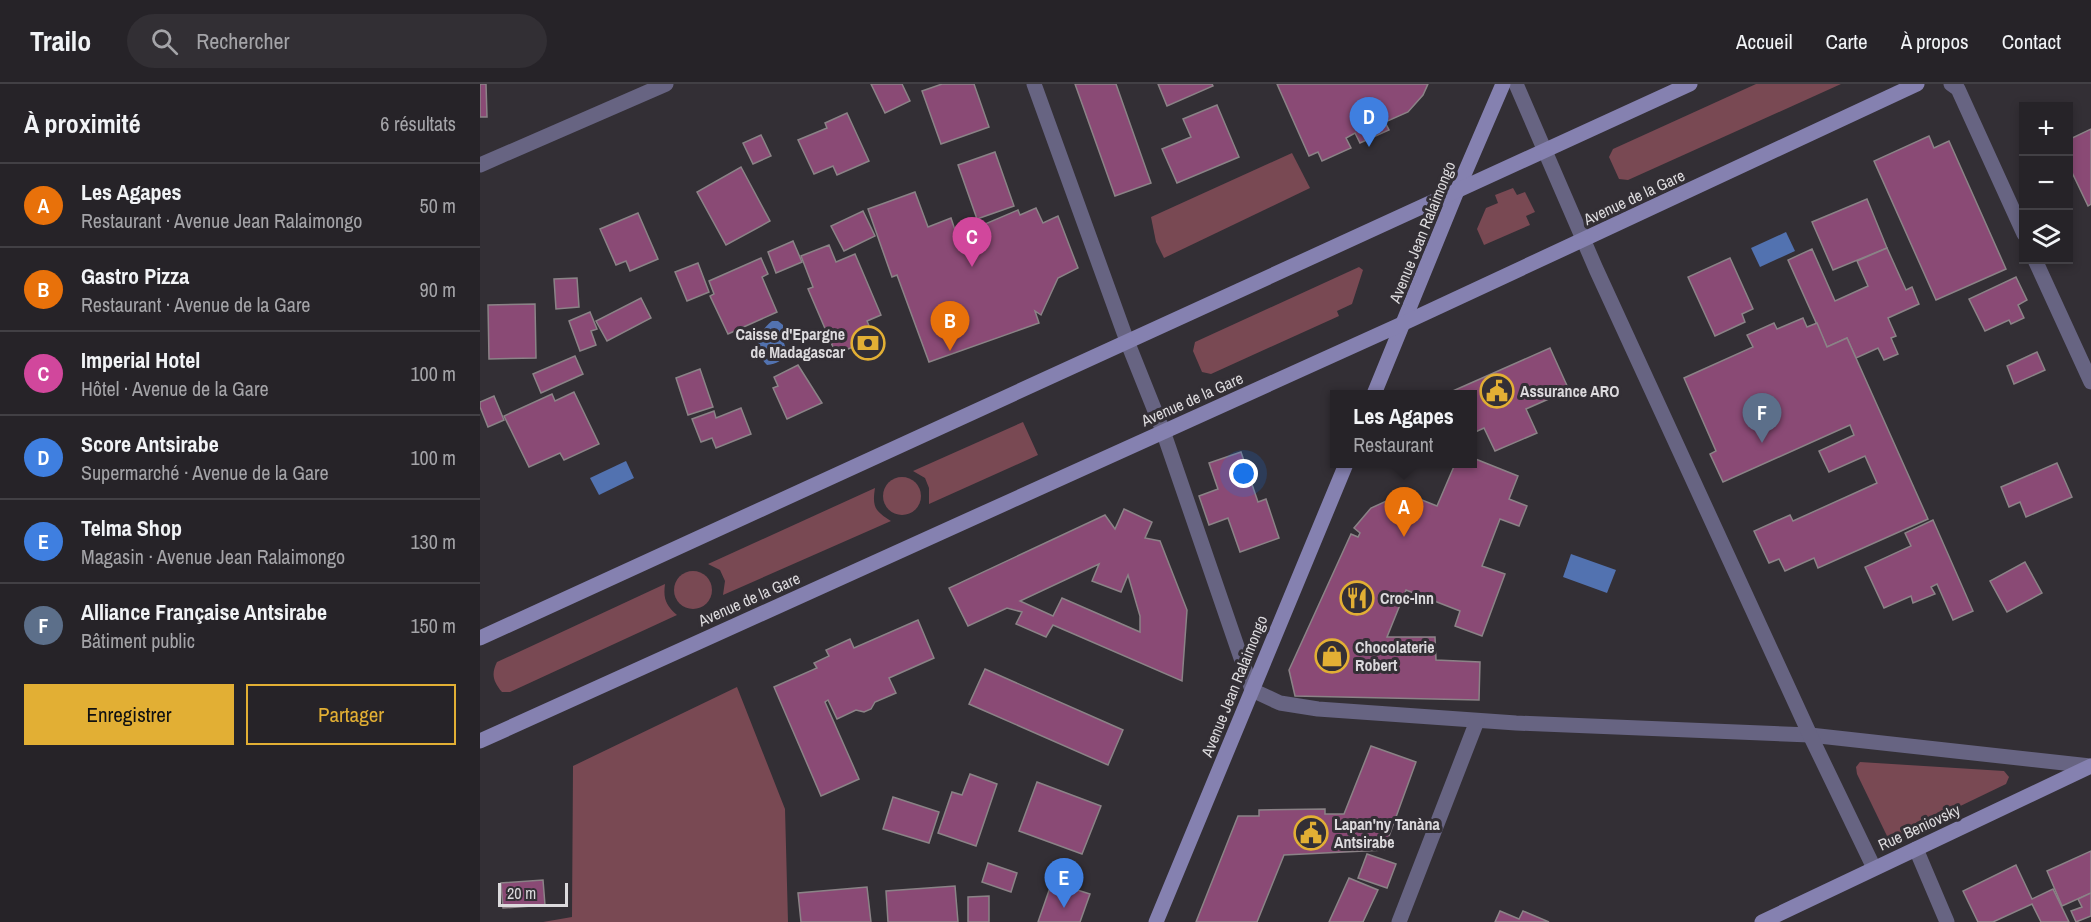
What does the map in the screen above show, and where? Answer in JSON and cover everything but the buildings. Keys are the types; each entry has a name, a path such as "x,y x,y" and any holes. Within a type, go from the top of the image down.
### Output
{"street":[{"path":"480,165 666,84"},
{"path":"1034,84 1127,342 1163,431 1252,690 1280,703 1318,709 1477,721 1810,735 2091,766"},
{"name":"Avenue Jean Ralaimongo","path":"1376,390 1503,84"},
{"path":"1516,84 1584,241 1810,735 1874,868"},
{"path":"480,638 1690,84"},
{"name":"Avenue de la Gare","path":"480,741 1584,241 1917,84"},
{"path":"1951,84 1958,89 2019,223"},
{"path":"2037,264 2091,382"},
{"name":"Avenue Jean Ralaimongo","path":"1156,922 1344,468"},
{"path":"1399,922 1477,721"},
{"name":"Rue Beniovsky","path":"1762,922 2091,766"},
{"path":"1916,849 1947,922"}],"shaded area":[{"path":"1756,84 1841,84 1628,180 1619,179 1609,157 1613,149"},
{"path":"1292,153 1310,188 1164,258 1156,242 1151,217"},
{"path":"1513,188 1517,195 1525,192 1535,212 1526,216 1530,225 1484,245 1477,229 1486,208 1498,203 1495,195"},
{"path":"1359,267 1363,270 1352,304 1337,311 1339,316 1211,374 1202,372 1193,351 1195,342"},
{"path":"1023,422 1038,455 929,504 929,488 925,478 913,471"},
{"path":"902,477 909,478 915,483 920,489 920,503 915,509 909,514 902,515 895,514 889,509 884,503 883,496 884,489 889,483 895,478"},
{"path":"875,488 876,508 891,521 723,595 725,581 720,570 708,564"},
{"path":"693,571 700,572 706,577 711,583 711,597 706,603 700,608 693,609 686,608 680,603 675,597 674,590 675,583 680,577 686,572"},
{"path":"665,584 666,601 677,615 510,692 502,692 494,677 497,662"},
{"path":"737,687 785,809 788,922 543,922 572,917 573,766"},
{"path":"1860,762 2004,771 2009,777 2006,784 1896,837 1887,836 1857,774 1856,767"}],"water":[{"path":"1786,232 1795,251 1760,267 1751,248"},
{"path":"772,321 778,321 783,325 783,332 779,338 784,343 787,352 779,361 767,365 759,353 758,342 762,331"},
{"path":"626,461 634,478 599,495 590,478"},
{"path":"1571,554 1616,570 1607,593 1563,577"}],"place":[{"name":"Score Antsirabe","path":"1369,147"},
{"name":"Imperial Hotel","path":"972,267"},
{"name":"Caisse d'Epargne de Madagascar","path":"868,343"},
{"name":"Gastro Pizza","path":"950,351"},
{"name":"Assurance ARO","path":"1497,391"},
{"name":"Alliance Française Antsirabe","path":"1762,443"},
{"name":"Les Agapes","path":"1404,537"},
{"name":"Croc-Inn","path":"1357,598"},
{"name":"Chocolaterie Robert","path":"1332,656"},
{"name":"Lapan'ny Tanàna Antsirabe","path":"1311,833"},
{"name":"Telma Shop","path":"1064,908"}]}
